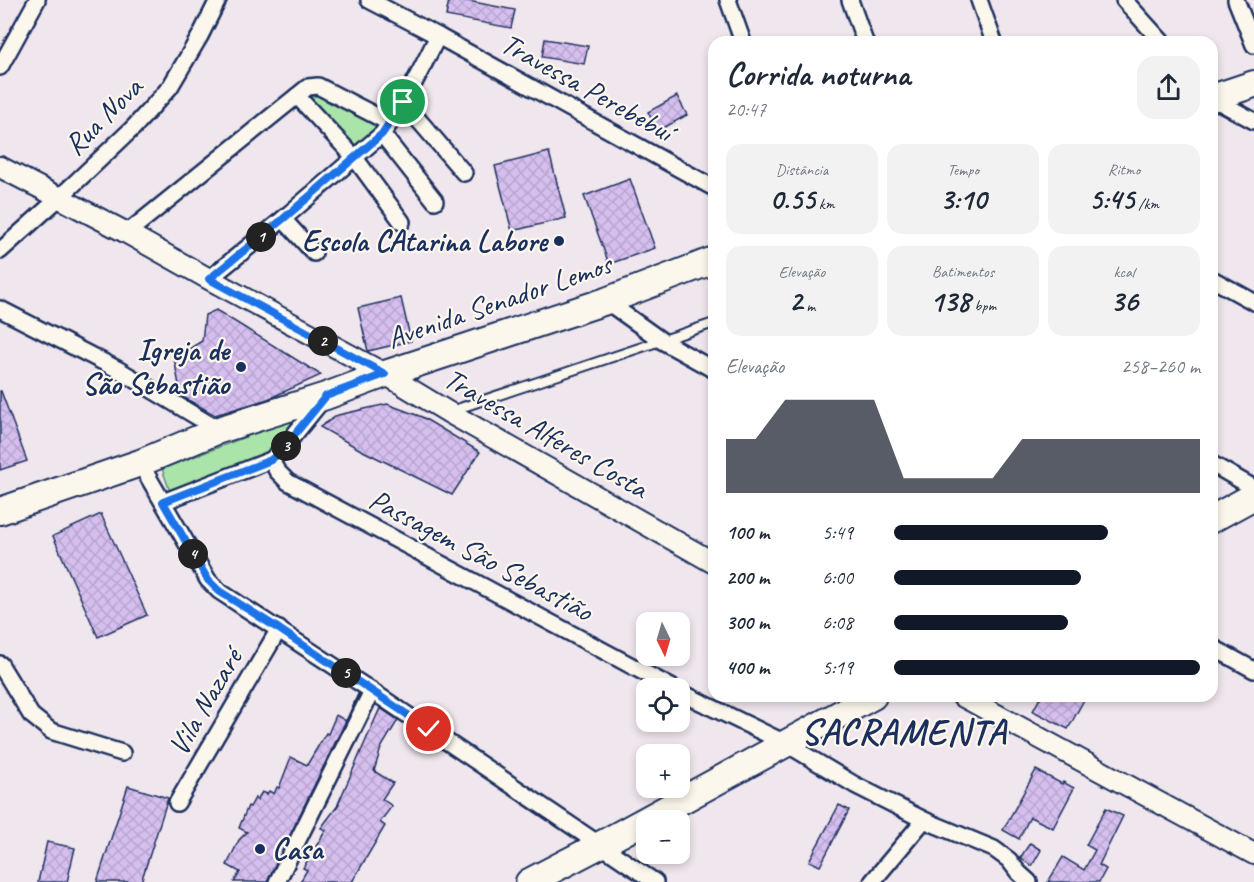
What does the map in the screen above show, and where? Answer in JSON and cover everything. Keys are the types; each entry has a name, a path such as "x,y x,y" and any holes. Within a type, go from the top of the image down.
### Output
{"main road":[{"path":"1218,96 1254,84"},
{"name":"Avenida Senador Lemos","path":"0,511 140,463 219,430 606,301 708,262"},
{"path":"1218,516 1254,496"},
{"path":"529,882 862,702"}],"street":[{"path":"0,67 37,0"},
{"name":"Rua Nova","path":"0,250 134,127 170,87 218,0"},
{"name":"Travessa Perebebuí","path":"369,0 708,185"},
{"path":"728,0 740,36"},
{"path":"850,0 863,36"},
{"path":"979,0 992,36"},
{"path":"1124,0 1157,36"},
{"path":"1236,0 1254,45"},
{"path":"209,279 283,219 386,128 403,102 438,36"},
{"path":"127,233 297,96 309,87 318,86 386,128 435,201"},
{"path":"297,96 354,158 402,222"},
{"path":"1218,101 1254,121"},
{"path":"403,102 464,173"},
{"name":"Travessa Alferes Costa","path":"0,167 127,233 385,374 708,560"},
{"path":"283,219 314,253"},
{"path":"1218,282 1254,302"},
{"path":"606,301 662,341 708,367"},
{"path":"0,309 119,370 219,430"},
{"path":"163,502 271,460 326,396"},
{"name":"Passagem São Sebastião","path":"271,460 277,471 288,482 654,678"},
{"path":"140,463 208,580 219,591 655,882"},
{"path":"1218,467 1254,488"},
{"name":"Vila Nazaré","path":"177,803 279,629"},
{"path":"1218,650 1254,670"},
{"name":"Vila Nazaré","path":"0,664 31,715 51,730 122,753"},
{"path":"277,882 372,691"},
{"path":"690,697 785,743 855,785 924,820 994,849 1009,860 1029,882"},
{"path":"706,706 708,702"},
{"path":"973,702 1254,854"},
{"path":"872,882 924,820"}],"lane":[{"path":"448,412 708,325"}],"green space":[{"path":"319,93 379,124 380,130 355,152 300,97"},
{"path":"295,418 283,442 268,454 171,494 162,469"}],"building":[{"path":"449,0 463,0 515,10 511,28 446,16"},
{"path":"545,39 588,46 584,64 542,57"},
{"path":"677,96 687,115 658,131 648,112"},
{"path":"549,152 566,218 512,231 495,166"},
{"path":"630,179 655,248 609,264 584,196"},
{"path":"401,298 411,341 368,351 358,308"},
{"name":"Igreja de São Sebastião","path":"216,310 321,375 268,399 215,415 181,396 174,358 202,341 205,315"},
{"path":"0,391 27,461 0,470"},
{"path":"387,404 422,417 480,452 452,495 320,427 338,415"},
{"path":"101,514 147,615 98,637 53,536"},
{"path":"1038,702 1083,702 1068,729 1033,711"},
{"path":"380,708 398,720 381,748 374,771 393,783 382,799 392,806 380,822 385,826 352,882 300,882 307,870 303,868 326,830 321,828 339,804"},
{"path":"336,715 346,721 267,882 234,882 240,872 227,865 239,840 247,832 239,828 248,806 250,807 255,798 257,800 262,792 267,794 269,791 274,794 277,787 279,788 291,757 307,765 326,733 328,734"},
{"path":"1036,770 1074,788 1053,828 1030,817 1019,839 1003,830"},
{"path":"128,786 168,798 141,882 97,882"},
{"path":"839,805 849,810 820,866 809,861"},
{"path":"1106,808 1123,816 1099,865 1106,869 1099,882 1048,882 1063,857 1084,870 1095,850 1086,845"},
{"path":"47,842 75,848 67,882 38,882"},
{"path":"1030,843 1041,850 1032,866 1020,858"}],"place":[{"name":"Escola CAtarina Labore","path":"559,241"},
{"name":"Igreja de São Sebastião","path":"241,367"},
{"name":"Casa","path":"260,849"}],"district":[{"name":"SACRAMENTA","path":"904,731"}],"route":[{"path":"403,102 382,134 209,279 385,374 326,396 271,460 163,502 208,580 219,591 429,729"}]}
